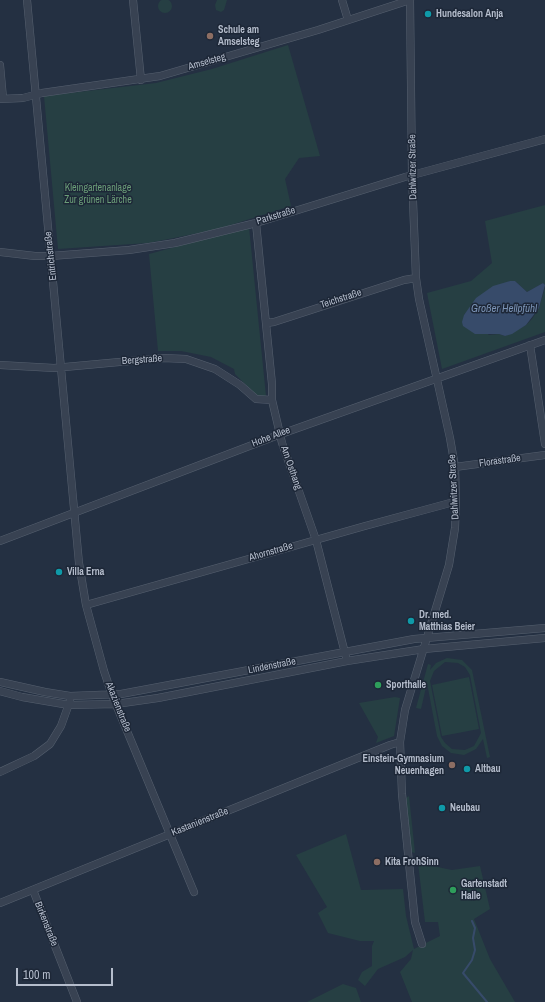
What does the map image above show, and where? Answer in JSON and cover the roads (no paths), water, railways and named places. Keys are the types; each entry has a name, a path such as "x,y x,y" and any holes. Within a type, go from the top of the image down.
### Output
{"street":[{"name":"Entrichstraße","path":"27,0 76,512"},
{"path":"133,0 141,80"},
{"path":"342,0 348,20"},
{"name":"Amselsteg","path":"2,98 23,98 37,94 141,80 301,35 410,0"},
{"name":"Dahlwitzer Straße","path":"410,0 412,175 416,278 454,467 456,502 455,528 449,565 405,710 400,742 402,794 415,922 422,944"},
{"path":"0,65 2,98"},
{"name":"Parkstraße","path":"0,252 34,256 51,256 153,247 256,223 412,175 545,139"},
{"name":"Am Osthang","path":"256,223 272,400 282,443 316,540 347,661"},
{"name":"Teichstraße","path":"266,323 274,322 397,282 416,278"},
{"name":"Hohe Allee","path":"0,541 281,434 545,340"},
{"path":"530,345 545,444"},
{"name":"Bergstraße","path":"0,365 62,368 163,358 186,360 215,369 240,385 256,399 272,400"},
{"name":"Florastraße","path":"454,467 545,455"},
{"name":"Ahornstraße","path":"86,605 450,502 456,502"},
{"name":"Akazienstraße","path":"76,512 80,563 86,605 104,671 112,695 194,892"},
{"name":"Lindenstraße","path":"0,682 70,696 112,695 158,688 407,640 545,628"},
{"name":"Lindenstraße","path":"0,691 22,697 69,704 116,704 166,696 347,661 424,649 545,638"},
{"path":"0,772 34,756 50,744 61,726 69,704 70,696"},
{"name":"Kastanienstraße","path":"0,904 400,742"},
{"name":"Birkenstraße","path":"33,890 77,1002"}],"water":[{"name":"Großer Hellpfühl","path":"515,281 527,292 543,283 545,285 539,308 526,325 512,334 505,336 499,334 475,334 463,326 462,322 464,315 476,298 493,286"}],"waterway":[{"path":"472,921 475,928 473,938 475,950 472,960 463,973 487,1002"}],"place":[{"name":"Hundesalon Anja","path":"428,14"},
{"name":"Schule am Amselsteg","path":"210,36"},
{"name":"Villa Erna","path":"59,572"},
{"name":"Dr. med. Matthias Beier","path":"411,621"},
{"name":"Sporthalle","path":"378,685"},
{"name":"Einstein-Gymnasium Neuenhagen","path":"452,765"},
{"name":"Altbau","path":"467,769"},
{"name":"Neubau","path":"442,808"},
{"name":"Kita FrohSinn","path":"377,862"},
{"name":"Gartenstadt Halle","path":"453,890"}],"park label":[{"name":"Kleingartenanlage Zur grünen Lärche","path":"98,194"}]}
